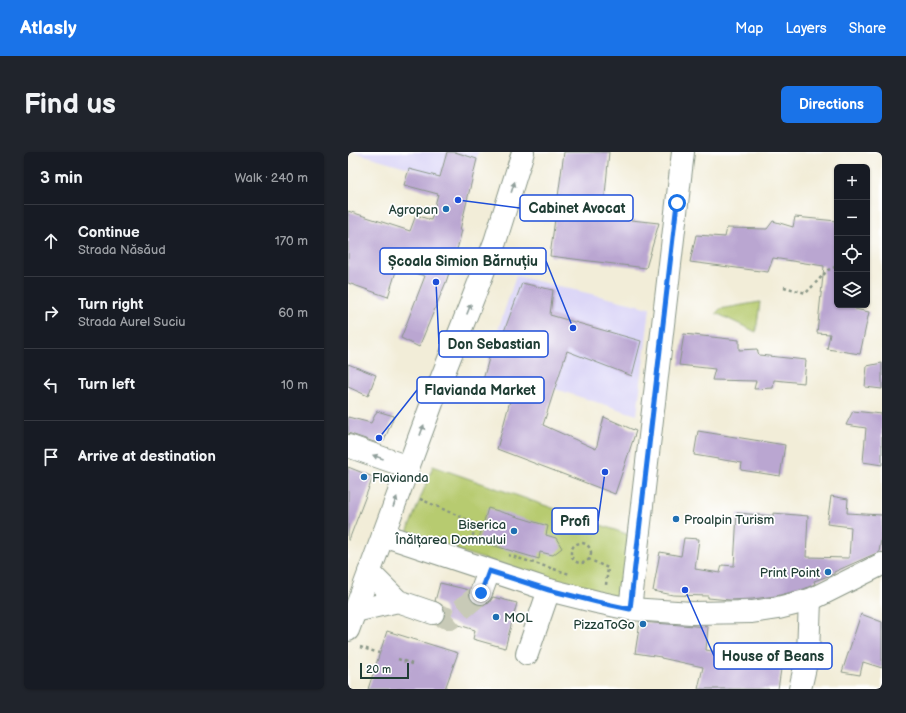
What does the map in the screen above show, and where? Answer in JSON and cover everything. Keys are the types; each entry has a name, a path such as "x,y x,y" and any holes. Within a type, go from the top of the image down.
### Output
{"street":[{"path":"354,629 369,572 435,395 495,242 523,152"},
{"path":"630,609 683,152"},
{"path":"348,446 408,467"},
{"path":"383,535 485,581 549,590 630,609 692,613 752,612 778,608 810,600 882,564"},
{"path":"369,572 398,601 432,613"},
{"path":"527,654 549,590"},
{"path":"800,689 808,654 810,600"},
{"path":"354,629 398,601"}],"path":[{"path":"784,287 806,292 828,270 834,267"},
{"path":"420,499 477,524 470,542 477,545"},
{"path":"588,559 590,556 590,549 586,544 579,543 573,546 571,555 574,560 580,562 588,559 608,568 606,585 633,585"},
{"path":"507,554 575,576"},
{"path":"354,629 379,653"},
{"path":"398,660 412,664"}],"shaded area":[{"path":"354,152 478,152 471,186"},
{"path":"516,276 650,308 637,415 555,389 560,372 492,348"}],"green space":[{"path":"760,302 756,332 716,313 720,309"},
{"path":"433,466 632,536 624,602 406,535"}],"building":[{"path":"447,152 455,152 477,159 460,230 462,230 458,246 446,282 419,347 401,338 425,276 397,268 388,297 348,283 348,211 410,231 416,215 431,220 438,194 404,185 409,169 440,177"},
{"path":"564,152 609,152 603,217 659,223 646,268 550,256"},
{"path":"795,217 834,221 834,308 855,308 869,312 860,354 827,349 830,334 817,333 824,266 773,258 768,272 690,262 696,235 725,237 727,228 767,229 773,221 793,227"},
{"path":"522,283 553,290 550,315 641,341 632,376 567,351 543,425 596,449 604,417 636,431 615,494 497,449 511,397 481,387 491,351 496,353"},
{"path":"684,334 739,340 739,350 757,349 759,355 806,360 804,383 774,380 773,388 754,389 756,381 712,380 715,369 679,365"},
{"path":"882,363 882,389 865,387 867,366"},
{"path":"348,364 376,375 368,396 348,387"},
{"path":"377,411 394,416 384,441 377,443 348,433 348,417 371,423"},
{"path":"853,411 882,414 882,465 863,462 866,428 846,425"},
{"path":"698,431 785,445 780,476 741,470 742,463 694,455"},
{"path":"348,467 373,477 349,540 348,540"},
{"path":"831,496 848,499 847,513 882,515 882,534 879,552 834,572 834,574 814,581 815,584 804,589 776,596 730,600 708,598 708,596 673,595 653,591 660,552 681,556 684,538 699,539 695,569 720,573 722,565 734,566 737,513 773,516 773,513 808,516 806,557 849,558 851,527 827,524"},
{"name":"Biserica Înălțarea Domnului","path":"488,508 548,526 546,535 556,538 562,548 553,555 540,552 539,559 478,541"},
{"path":"440,583 469,590 471,601 477,605 489,603 493,597 517,603 505,648 473,639 475,630 443,620 445,617 445,610 442,605 435,601"},
{"path":"861,614 882,622 882,668 863,662 860,675 842,672"},
{"path":"640,622 708,627 706,650 782,663 778,689 698,689 703,667 661,657 635,653"},
{"path":"387,631 458,653 445,689 368,689"}],"tunnel":[{"path":"433,613 450,619 481,593"}],"place":[{"name":"Cabinet Avocat","path":"458,200"},
{"name":"Agropan","path":"446,209"},
{"name":"Don Sebastian","path":"436,282"},
{"name":"Școala Simion Bărnuțiu","path":"573,328"},
{"name":"Flavianda Market","path":"379,438"},
{"name":"Profi","path":"605,472"},
{"name":"Flavianda","path":"364,477"},
{"name":"Proalpin Turism","path":"676,519"},
{"name":"Biserica Înălțarea Domnului","path":"514,531"},
{"name":"Print Point","path":"828,572"},
{"name":"House of Beans","path":"685,590"},
{"name":"MOL","path":"496,617"},
{"name":"PizzaToGo","path":"643,624"}],"route":[{"path":"481,593 489,571 549,590 630,609 677,203"}]}
